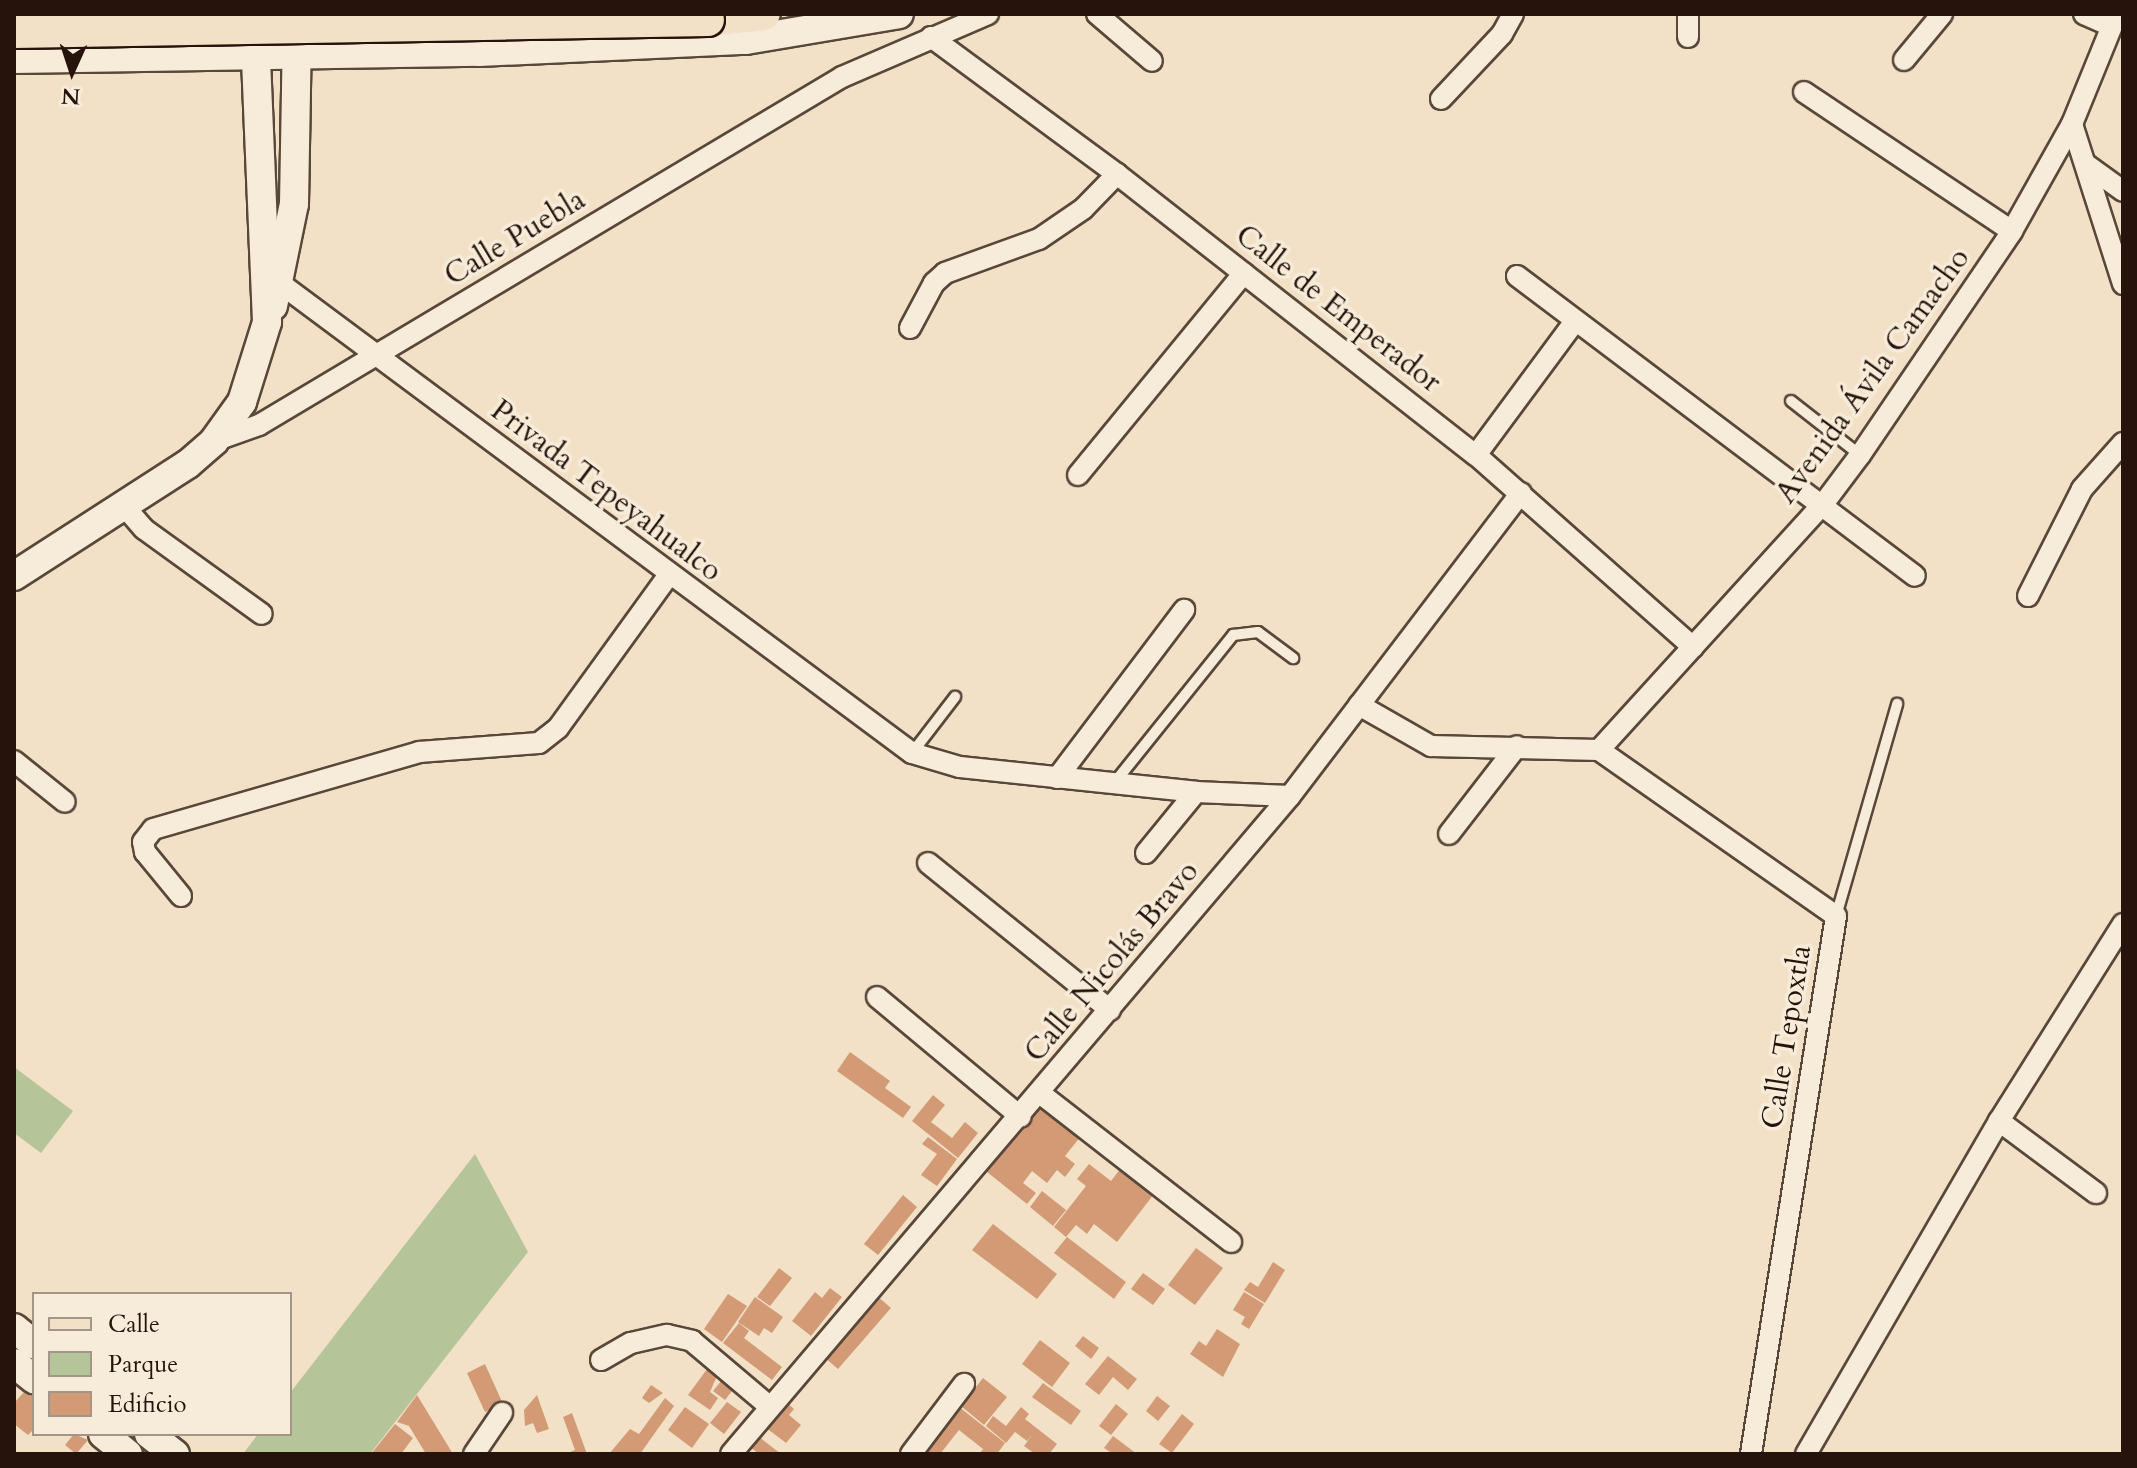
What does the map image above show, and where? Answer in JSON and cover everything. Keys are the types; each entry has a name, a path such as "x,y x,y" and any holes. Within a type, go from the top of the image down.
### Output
{"main road":[{"path":"253,14 272,283"},
{"path":"14,576 124,506 214,441 242,402 267,322 272,283 294,204 299,97 293,14"},
{"path":"397,14 400,53"},
{"path":"15,21 708,20 764,14"},
{"path":"14,59 400,53 746,40 899,14"},
{"path":"299,97 311,71 351,54"},
{"path":"14,1328 32,1342"},
{"path":"14,1363 32,1377"},
{"path":"106,1436 128,1454"},
{"path":"152,1436 175,1454"}],"street":[{"name":"Calle Puebla","path":"214,441 259,425 842,77 988,14"},
{"path":"1097,14 1152,61"},
{"path":"1441,99 1502,34 1513,14"},
{"path":"1688,14 1688,37"},
{"path":"1904,60 1942,14"},
{"path":"2084,14 2114,20"},
{"name":"Avenida Ávila Camacho","path":"1599,750 1824,503 1860,455 2012,231 2072,124 2114,20"},
{"name":"Calle de Emperador","path":"931,37 1117,174 1476,455 1693,647"},
{"path":"1804,92 2012,231"},
{"path":"2072,124 2123,284"},
{"path":"2087,165 2123,191"},
{"path":"910,328 934,283 945,273 1039,239 1083,209 1117,174"},
{"path":"1078,475 1244,273"},
{"path":"1517,276 1824,503 1915,576"},
{"name":"Privada Tepeyahualco","path":"272,283 377,356 668,576 912,753 960,767 1196,792 1290,796"},
{"path":"1476,455 1575,321"},
{"path":"2028,596 2082,489 2123,443"},
{"name":"Calle Nicolás Bravo","path":"731,1454 769,1406 1041,1094 1290,796 1521,493"},
{"path":"124,506 144,529 262,614"},
{"path":"181,896 145,852 143,842 153,829 419,752 539,743 558,728 668,576"},
{"path":"1057,778 1184,610"},
{"path":"1359,705 1431,746 1599,750"},
{"path":"1449,834 1517,746"},
{"name":"Calle Tepoxtla","path":"1599,750 1836,916 1751,1454"},
{"path":"14,761 65,802"},
{"path":"1146,853 1196,792"},
{"path":"928,863 1110,1010"},
{"path":"1806,1454 1999,1121 2123,924"},
{"path":"877,997 1021,1117"},
{"path":"1041,1094 1231,1242"},
{"path":"1999,1121 2096,1193"},
{"path":"601,1360 631,1343 667,1335 692,1341 769,1406"},
{"path":"911,1454 964,1384"},
{"path":"474,1454 502,1413"}],"lane":[{"path":"1791,401 1860,455"},
{"path":"1114,783 1233,635 1258,632 1293,658"},
{"path":"912,753 955,697"},
{"path":"1836,916 1897,704"}],"green space":[{"path":"14,1067 73,1111 41,1153 14,1133"},
{"path":"475,1154 528,1252 370,1454 243,1454 256,1436 292,1436 292,1390"}],"building":[{"path":"850,1052 890,1081 885,1088 911,1107 903,1118 837,1071"},
{"path":"933,1095 945,1105 931,1122 952,1138 965,1122 978,1133 958,1158 912,1121"},
{"path":"1045,1100 1085,1131 1065,1156 1075,1164 1065,1177 1057,1170 1047,1183 1032,1171 1023,1183 1036,1193 1027,1204 987,1172"},
{"path":"928,1137 957,1159 937,1186 921,1175 937,1154 922,1144"},
{"path":"1089,1164 1111,1181 1121,1168 1154,1194 1117,1242 1094,1224 1087,1234 1076,1225 1066,1237 1054,1227 1086,1186 1077,1179"},
{"path":"1042,1191 1066,1210 1053,1226 1030,1207"},
{"path":"903,1195 917,1207 878,1255 864,1244"},
{"path":"993,1224 1057,1274 1037,1299 972,1250"},
{"path":"1067,1237 1126,1282 1114,1299 1054,1253"},
{"path":"1196,1248 1223,1268 1195,1305 1168,1285"},
{"path":"1273,1262 1285,1270 1265,1303 1244,1290 1250,1282 1258,1287"},
{"path":"779,1268 792,1278 770,1306 757,1297"},
{"path":"1143,1273 1165,1289 1153,1305 1131,1289"},
{"path":"830,1288 842,1297 811,1336 792,1321 815,1292 822,1298"},
{"path":"1244,1292 1264,1304 1249,1329 1241,1324 1245,1317 1233,1310"},
{"path":"728,1294 747,1306 722,1342 704,1329"},
{"path":"876,1295 891,1308 838,1369 824,1357"},
{"path":"755,1297 783,1317 772,1333 764,1328 759,1336 738,1322"},
{"path":"739,1323 749,1331 744,1338 782,1367 772,1380 723,1343"},
{"path":"1217,1329 1240,1344 1223,1377 1190,1354 1199,1341 1206,1346"},
{"path":"1083,1336 1099,1348 1091,1359 1075,1346"},
{"path":"1040,1340 1070,1363 1052,1387 1022,1364"},
{"path":"1108,1356 1137,1379 1128,1390 1113,1377 1099,1395 1085,1384"},
{"path":"713,1361 735,1387 725,1400 713,1391 722,1380 717,1376 710,1392 718,1398 710,1410 688,1395"},
{"path":"485,1364 503,1404 485,1412 467,1373"},
{"path":"983,1378 1007,1397 984,1425 961,1406"},
{"path":"1043,1383 1081,1411 1071,1425 1032,1397"},
{"path":"651,1385 663,1393 649,1403 642,1398"},
{"path":"26,1390 32,1394 32,1431 28,1435 14,1424 14,1403"},
{"path":"417,1395 453,1454 426,1454 409,1426 397,1422"},
{"path":"537,1395 549,1429 537,1433 533,1423 525,1426 524,1410"},
{"path":"1157,1396 1170,1406 1158,1421 1146,1411"},
{"path":"665,1398 674,1406 640,1454 609,1454 630,1429 639,1434"},
{"path":"785,1401 794,1409 789,1415 801,1425 786,1443 765,1427"},
{"path":"727,1402 741,1412 724,1434 710,1423"},
{"path":"1116,1404 1128,1414 1111,1435 1099,1426"},
{"path":"685,1407 709,1424 692,1448 668,1430"},
{"path":"959,1407 1005,1443 997,1454 979,1454 983,1449 959,1430 940,1454 921,1454"},
{"path":"1021,1407 1029,1414 1025,1419 1057,1444 1049,1454 1035,1454 1024,1446 1032,1435 1027,1441 1015,1432 1006,1443 986,1426 993,1416 1006,1426"},
{"path":"572,1413 587,1454 565,1454 575,1450 563,1417"},
{"path":"1182,1414 1194,1424 1172,1453 1159,1444"},
{"path":"395,1424 413,1438 401,1454 371,1454"},
{"path":"72,1436 88,1440 76,1454 65,1445"},
{"path":"758,1436 781,1454 759,1454 750,1447"},
{"path":"1113,1436 1137,1454 1113,1454 1104,1448"}]}
